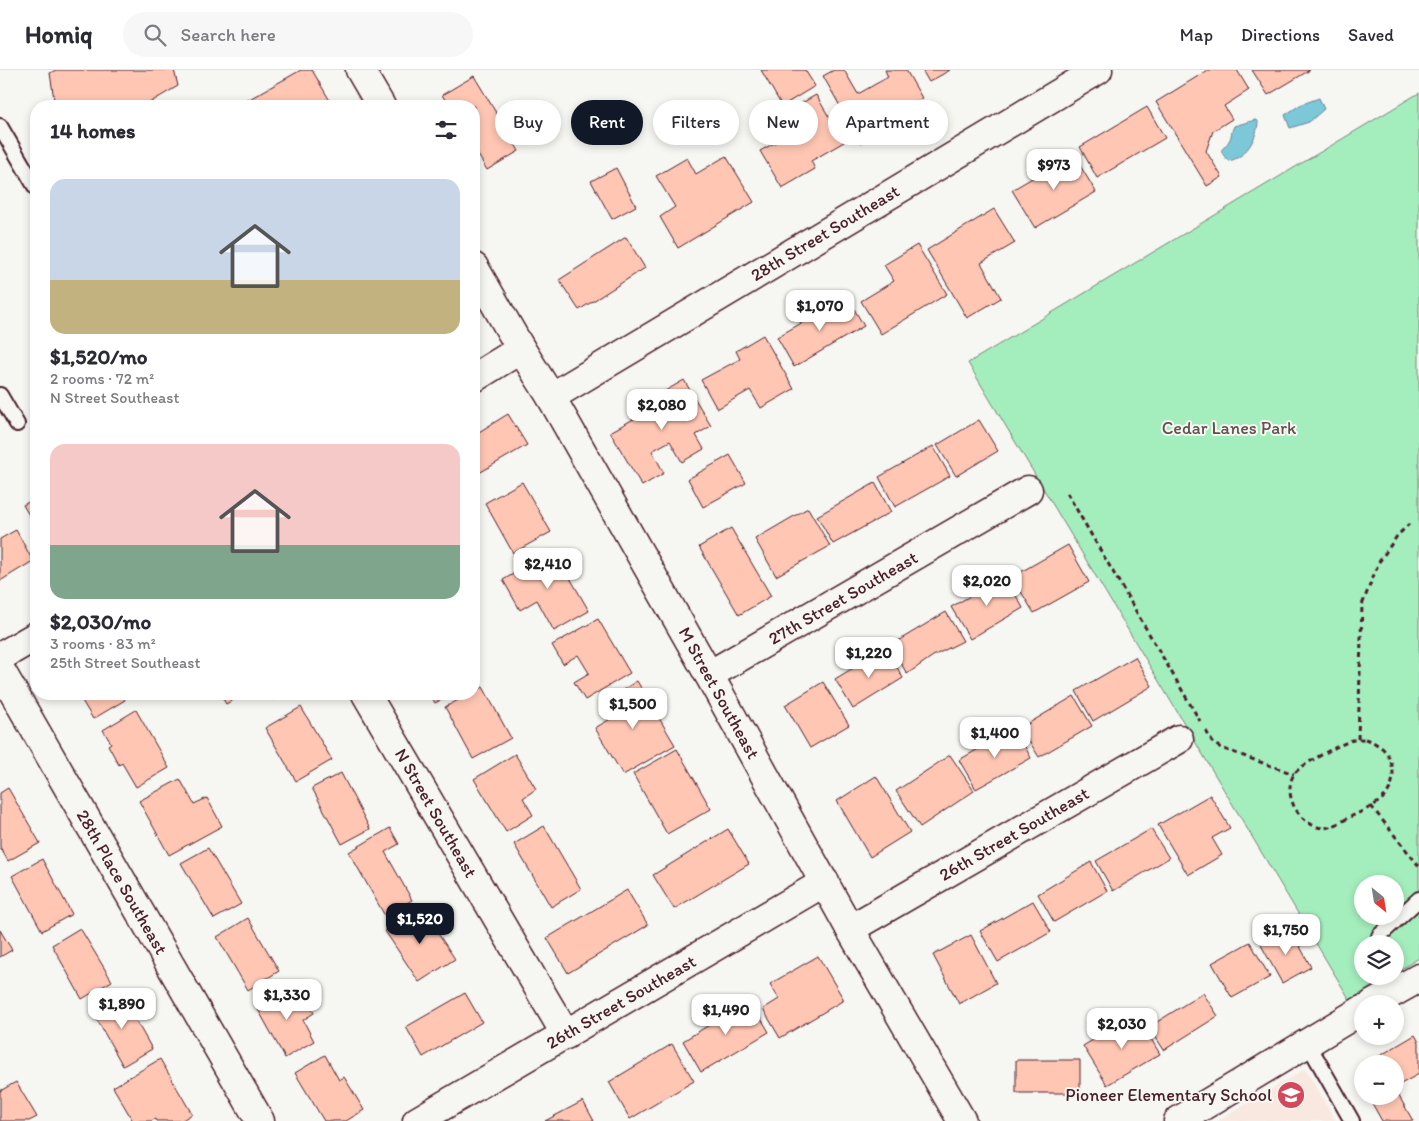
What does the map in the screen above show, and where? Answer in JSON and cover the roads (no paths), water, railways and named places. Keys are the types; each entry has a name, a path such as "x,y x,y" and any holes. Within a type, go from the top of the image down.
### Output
{"street":[{"path":"360,70 378,100"},
{"name":"28th Street Southeast","path":"551,396 1098,70"},
{"name":"M Street Southeast","path":"480,277 521,349 551,396 850,929 962,1121"},
{"path":"480,374 521,349"},
{"name":"27th Street Southeast","path":"709,675 1028,490"},
{"path":"0,657 30,640"},
{"name":"28th Place Southeast","path":"0,669 260,1121"},
{"name":"N Street Southeast","path":"370,700 566,1035"},
{"name":"26th Street Southeast","path":"850,929 1178,739"},
{"name":"26th Street Southeast","path":"417,1121 825,882"},
{"path":"1389,995 1419,978"},
{"path":"1178,1121 1354,1015"}],"lane":[{"path":"0,126 30,178"},
{"path":"0,395 17,424"},
{"path":"1380,935 1419,899"},
{"path":"1307,1042 1352,1121"}],"water":[{"path":"1319,98 1324,109 1309,122 1290,128 1285,115 1300,105"},
{"path":"1255,120 1258,121 1253,140 1245,152 1228,161 1222,150 1230,139 1234,126"}],"place":[{"name":"Pioneer Elementary School","path":"1291,1095"}],"park label":[{"name":"Cedar Lanes Park","path":"1229,428"}]}
